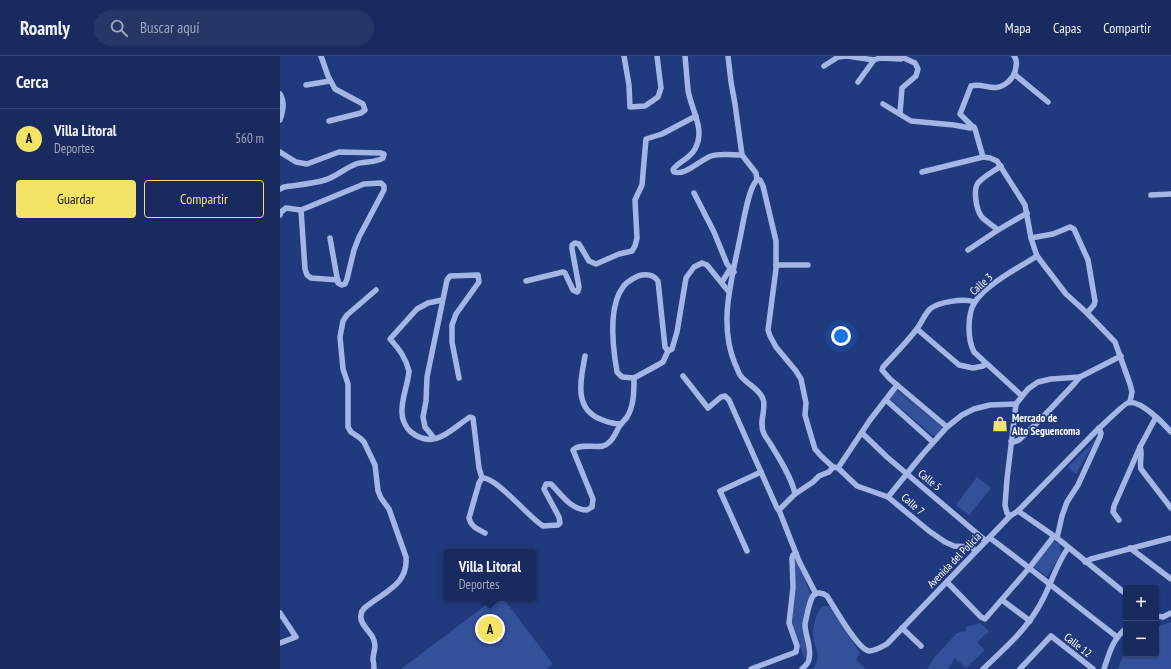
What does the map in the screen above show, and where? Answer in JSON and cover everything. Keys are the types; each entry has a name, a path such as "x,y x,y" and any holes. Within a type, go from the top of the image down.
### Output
{"street":[{"path":"321,56 330,81 335,89 363,104 365,110 362,113 329,121"},
{"path":"624,56 629,84 630,107 645,106 658,97 661,88 657,56"},
{"path":"685,56 689,91 700,133 696,150 684,161 675,166 673,170 674,172 680,173 711,156 742,155 728,56"},
{"path":"824,66 838,57 846,56 874,60 880,58 899,59 901,57 915,63 918,69 916,76 902,88 900,114"},
{"path":"984,157 978,135 974,127 960,114 971,86 975,85 988,88 999,88 1007,83 1014,74 1017,64 1014,56"},
{"path":"858,82 874,60"},
{"path":"1014,74 1048,102"},
{"path":"306,85 330,81"},
{"path":"280,94 283,99 280,120"},
{"path":"883,104 911,120 970,128 974,127"},
{"path":"526,280 563,272 566,273 573,290 577,292 579,287 572,249 572,245 574,243 579,244 589,261 596,264 619,254 632,251 636,246 637,238 635,200 642,185 646,139 662,134 696,116"},
{"path":"280,152 296,162 307,164 338,152 384,154 383,158 380,160 354,164 337,175 324,180 280,189"},
{"name":"Calle 7","path":"742,155 756,173 757,180 760,180 763,186 776,241 776,265 768,330 776,347 801,379 806,402 805,414 815,449 821,456 857,486 888,497 929,531 945,542 954,546 970,547 976,550"},
{"path":"922,172 984,157 993,158 1001,166 1025,205 1031,238 1037,256 1066,294 1088,313 1115,342 1132,392 1130,402 1139,405 1171,432"},
{"path":"998,230 979,213 976,201 976,189 978,183 1001,166"},
{"path":"757,180 751,191 732,270 727,313 728,340 732,358 740,375 763,397 764,401 761,420 764,434 797,493"},
{"path":"280,214 286,208 301,210 364,184 381,183 384,186 384,190 365,225 354,250 345,284 342,285 338,283 330,238"},
{"path":"694,192 732,270"},
{"path":"1151,195 1171,194"},
{"path":"301,210 305,269 307,275 312,278 338,280"},
{"path":"968,250 1027,212"},
{"path":"1031,238 1053,234 1072,227 1089,265 1094,305 1088,313"},
{"name":"Calle 3","path":"1022,395 974,352 970,345 969,318 974,302 991,285 1037,256"},
{"path":"668,351 665,347 658,281 653,276 644,275 628,282 619,294 612,327 617,372 622,377 634,378 663,362 668,351 672,349 677,332 683,289 686,278 694,267 704,264 710,268 730,292"},
{"path":"776,265 808,265"},
{"path":"722,282 732,270"},
{"path":"434,438 425,427 423,417 426,401 427,377 447,280 450,276 478,275 479,282 456,314 452,326 452,342 459,378"},
{"path":"374,669 373,659 376,648 375,642 361,620 360,614 364,608 394,586 405,574 407,566 406,557 389,509 378,491 375,465 364,442 351,432 348,427 348,384 343,369 340,337 347,315 376,290"},
{"path":"442,300 428,303 417,309 390,339 400,351 407,364 408,375 402,414 407,429 422,439 447,435 466,420 472,417 474,419 479,468 482,478 479,483 469,518 470,523 473,526 485,533"},
{"path":"947,426 884,374 882,370 917,329 930,309 940,304 966,300 974,302"},
{"path":"917,329 959,365 973,368 986,364"},
{"path":"585,356 580,389 582,402 585,408 597,418 611,424 621,424"},
{"path":"1011,441 1014,442 1018,440 1080,377 1121,356"},
{"path":"683,376 708,408 721,396 727,397 779,510 796,553 816,594 813,596 806,619 806,633 810,655 808,663 802,669"},
{"path":"1010,516 1007,513 1005,505 1016,404 1028,389 1038,382 1051,378 1080,377"},
{"path":"482,478 491,481 514,499 540,524 546,526 558,525 560,523 559,517 544,489 546,484 552,484 566,500 578,508 584,510 590,508 593,504 593,499 573,450 577,447 606,445 611,441 632,407 634,378"},
{"path":"779,510 817,477 836,467 897,385"},
{"path":"886,400 933,442"},
{"name":"Avenida del Policía","path":"816,594 822,593 827,596 863,648 868,651 880,648 902,628 976,550 1010,516 1018,511 1099,428 1115,415 1124,404 1130,402"},
{"path":"888,497 947,426 962,415 974,409 990,405 1016,404"},
{"path":"1119,520 1113,512 1113,509 1140,447 1156,418"},
{"path":"947,582 985,619 1056,537 1067,502 1078,485 1100,438 1101,433 1099,428"},
{"name":"Calle 5","path":"862,433 906,474 988,539 1030,568 1117,637"},
{"path":"1140,447 1142,450 1140,462 1141,469 1171,508"},
{"path":"747,551 720,491 761,472"},
{"path":"1018,511 1056,537 1123,592"},
{"path":"1085,562 1130,548 1171,538"},
{"path":"983,669 1030,621 1039,608 1068,548"},
{"path":"1130,548 1171,579"},
{"path":"751,669 796,652 797,646 789,623 793,588 792,558 796,553"},
{"path":"1002,600 1030,621"},
{"path":"280,613 296,637 280,643"},
{"path":"1159,616 1163,617 1171,613"},
{"path":"902,628 921,646"},
{"path":"1104,669 1110,651 1117,637 1123,631"},
{"name":"Calle 12","path":"1020,669 1051,636 1093,669"},
{"path":"1079,669 1085,664"}],"shaded area":[{"path":"897,390 942,427 935,436 933,436 890,399 894,391"},
{"path":"1095,440 1076,474 1068,467"},
{"path":"977,477 991,488 969,515 956,505"},
{"path":"1053,541 1060,544 1061,554 1047,577 1033,566"},
{"path":"795,559 810,594 803,618 806,647 805,659 793,629 792,619"},
{"path":"491,601 505,601 553,664 547,669 401,669"},
{"path":"824,606 829,606 831,609 860,653 856,660 866,669 813,669 818,659 813,638 815,621 820,609"},
{"path":"1171,622 1171,669 1118,669 1123,656 1159,657 1159,626"},
{"path":"980,623 989,631 977,642 985,650 966,668 955,658 948,669 927,669 934,658 957,633 966,631 966,627"}],"place":[{"name":"Mercado de Alto Seguencoma","path":"1000,424"},
{"name":"Villa Litoral","path":"490,629"}]}
